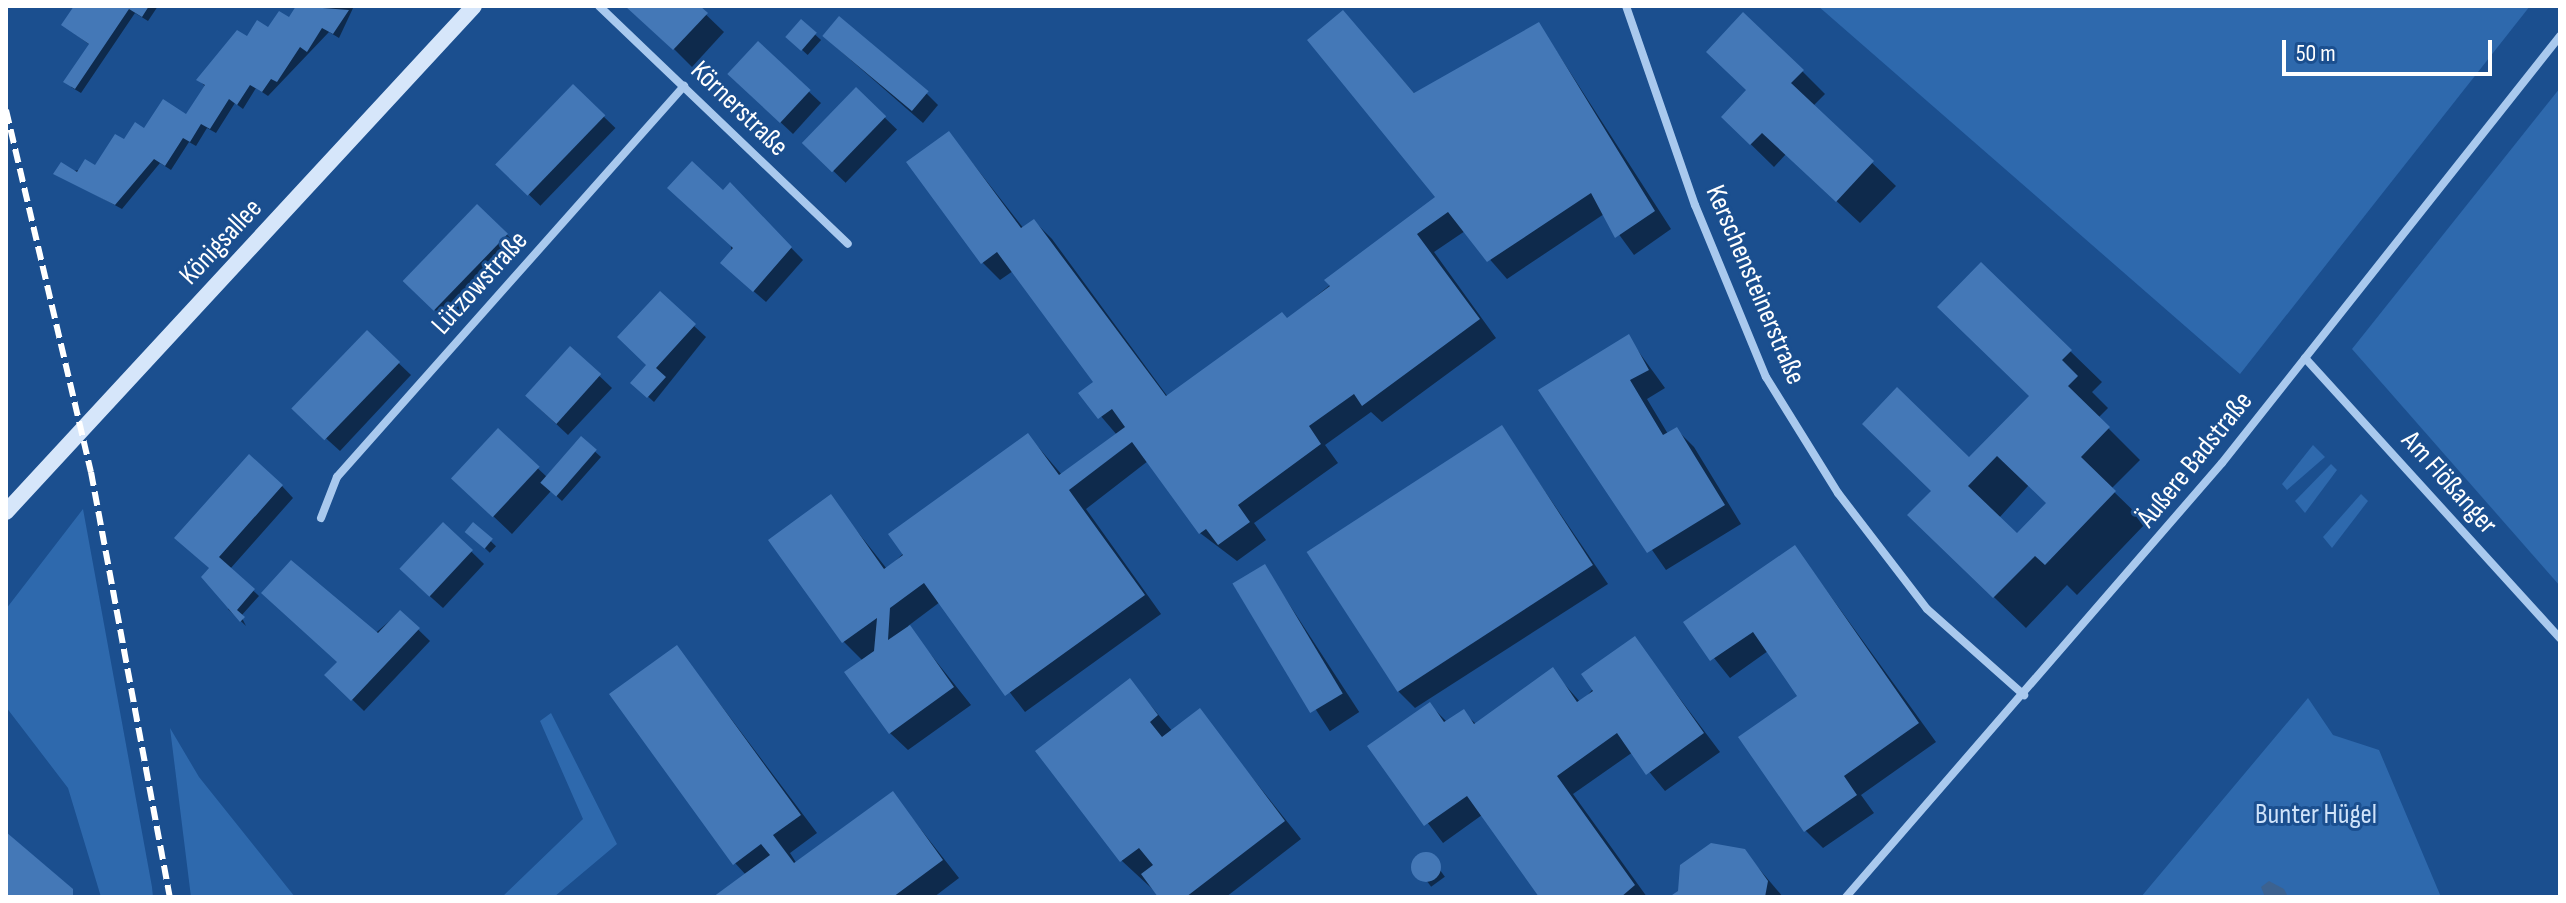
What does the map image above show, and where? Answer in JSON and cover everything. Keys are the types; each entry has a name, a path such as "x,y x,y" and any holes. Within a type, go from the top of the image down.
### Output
{"main road":[{"name":"Königsallee","path":"6,512 474,6"}],"street":[{"name":"Körnerstraße","path":"599,6 848,244"},
{"name":"Kerschensteinerstraße","path":"1626,6 1695,205 1766,377 1838,493 1927,609 2024,695"},
{"name":"Äußere Badstraße","path":"1846,897 2024,695 2305,358 2560,36"},
{"name":"Lützowstraße","path":"321,518 337,477 684,86"},
{"name":"Am Flößanger","path":"2305,358 2560,638"}],"green space":[{"path":"1818,6 2530,6 2240,374"},
{"path":"2560,88 2560,586 2352,349"},
{"path":"2313,445 2325,457 2287,490 2282,484"},
{"path":"2331,464 2337,470 2305,513 2295,501"},
{"path":"2361,494 2368,501 2332,548 2323,537"},
{"path":"83,509 153,897 101,897 68,788 6,707 6,609"},
{"name":"Bunter Hügel","path":"2308,698 2333,735 2379,750 2441,897 2141,897"},
{"path":"551,713 617,844 554,897 502,897 583,819 540,721"},
{"path":"170,728 199,777 295,897 191,897"}],"shaded area":[{"path":"2269,881 2284,889 2288,897 2265,897 2261,887"}],"building":[{"path":"74,6 149,6 142,17 129,9 75,89 63,82 89,44 61,25"},
{"path":"296,6 349,10 333,34 322,28 307,52 300,47 277,82 271,79 262,92 250,85 237,105 229,99 210,129 201,124 190,142 183,138 165,166 154,159 115,205 53,174 61,162 77,172 85,159 95,165 115,134 124,139 135,122 144,128 163,99 186,114 205,85 196,80 237,30 247,36 257,20 268,27 279,11 289,17"},
{"path":"625,6 700,6 708,13 673,50"},
{"path":"1343,10 1414,93 1539,22 1655,211 1615,238 1591,193 1487,262 1448,212 1417,234 1480,319 1362,406 1354,394 1309,426 1321,444 1238,505 1250,522 1218,545 1206,529 1199,534 1132,442 1069,490 1145,595 1005,696 924,583 890,608 888,640 910,625 954,687 889,734 844,672 874,651 877,618 842,643 768,540 831,494 884,569 903,555 888,534 1028,433 1059,475 1125,427 1112,409 1098,419 1078,393 1093,382 997,252 981,264 906,162 949,131 1021,228 1034,219 1166,396 1282,312 1287,318 1330,286 1324,280 1435,197 1307,40"},
{"path":"1743,12 1804,70 1791,83 1874,161 1836,202 1762,133 1750,145 1721,117 1746,90 1706,52"},
{"path":"839,16 929,91 912,111 822,36"},
{"path":"801,19 817,33 801,51 785,37"},
{"path":"758,41 811,90 780,123 727,74"},
{"path":"573,84 605,115 528,196 495,165"},
{"path":"856,87 886,116 832,172 802,143"},
{"path":"692,161 723,190 730,182 792,247 753,292 720,263 733,248 667,188"},
{"path":"477,204 508,234 434,311 403,281"},
{"path":"1981,262 2072,350 2062,360 2078,376 2068,386 2110,427 2081,457 2116,491 2045,565 2035,556 1993,598 1907,515 1931,491 1862,424 1897,387 1969,457 2029,396 1937,307","holes":["1997,456 2046,503 2017,533 1968,486"]},
{"path":"660,291 696,324 656,368 666,377 647,398 630,383 646,365 617,337"},
{"path":"367,330 400,362 324,440 291,408"},
{"path":"1629,334 1649,370 1630,380 1663,435 1677,427 1725,505 1647,553 1538,390"},
{"path":"570,346 601,374 556,424 525,396"},
{"path":"1502,425 1593,565 1398,692 1307,552"},
{"path":"498,428 540,467 493,517 451,478"},
{"path":"581,436 597,450 556,497 540,483"},
{"path":"249,454 283,485 219,557 255,589 237,610 245,617 240,622 201,577 209,568 174,538"},
{"path":"443,522 473,550 429,597 399,569"},
{"path":"473,522 493,539 485,549 465,532"},
{"path":"1795,545 1919,723 1844,776 1857,795 1804,832 1738,737 1797,696 1753,632 1710,661 1683,622"},
{"path":"291,560 378,633 400,610 420,628 351,701 324,675 337,662 261,593"},
{"path":"1265,564 1343,693 1310,713 1232,584"},
{"path":"1635,636 1704,733 1646,775 1617,733 1557,776 1635,885 1621,897 1539,897 1467,796 1424,826 1367,746 1430,702 1444,722 1464,709 1474,724 1553,667 1577,702 1593,691 1581,674"},
{"path":"677,645 801,815 773,835 794,863 893,791 943,860 893,897 713,897 770,855 761,844 733,865 609,694"},
{"path":"1130,678 1158,715 1150,722 1162,737 1200,708 1285,821 1186,897 1158,897 1141,874 1153,865 1139,848 1120,862 1035,751"},
{"path":"6,832 73,889 73,897 6,897"},
{"path":"1711,843 1745,849 1768,881 1765,897 1669,897 1678,891 1680,865"},
{"path":"1426,852 1436,857 1441,867 1436,877 1426,882 1416,877 1411,867 1416,857"}],"railway":[{"path":"6,110 91,472 170,897"}]}
